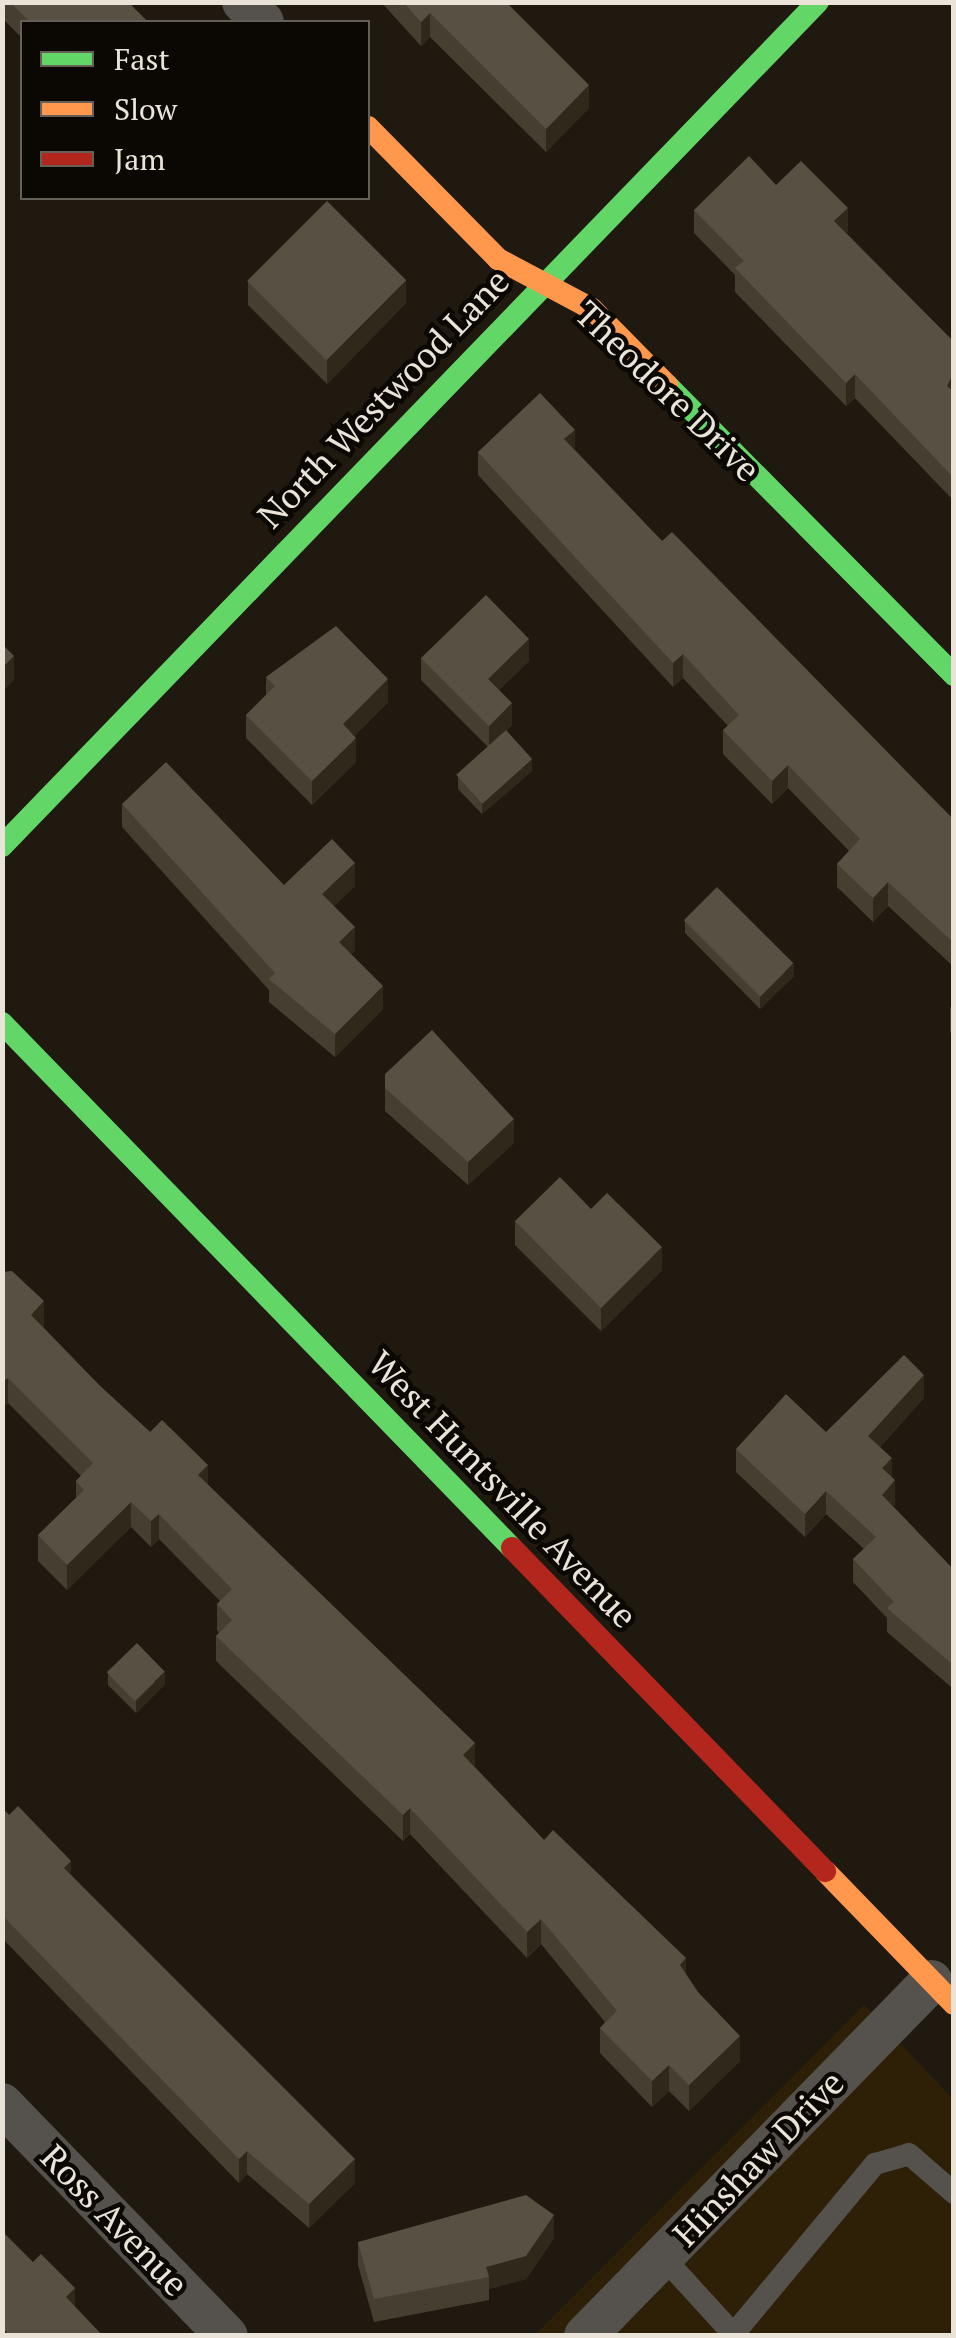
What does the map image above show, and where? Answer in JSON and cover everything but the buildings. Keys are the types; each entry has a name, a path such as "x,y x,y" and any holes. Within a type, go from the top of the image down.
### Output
{"street":[{"name":"North Westwood Lane","path":"2,846 542,283 818,2"},
{"name":"Theodore Drive","path":"370,130 498,259 592,309 954,675"},
{"name":"West Huntsville Avenue","path":"2,1023 942,1992"},
{"name":"Hinshaw Drive","path":"585,2336 662,2256 942,1992"},
{"name":"Ross Avenue","path":"2,2104 227,2336"}],"lane":[{"path":"662,2256 733,2335 875,2164 909,2154 954,2194"}],"shaded area":[{"path":"864,2005 953,2099 953,2335 534,2336"}],"traffic: fast":[{"path":"2,846 818,2"},
{"path":"667,385 954,675"},
{"path":"2,1023 512,1548"}],"traffic: slow":[{"path":"370,129 498,259 592,309 667,385"},
{"path":"825,1871 954,2004"}],"traffic: jam":[{"path":"512,1548 825,1871"}]}
